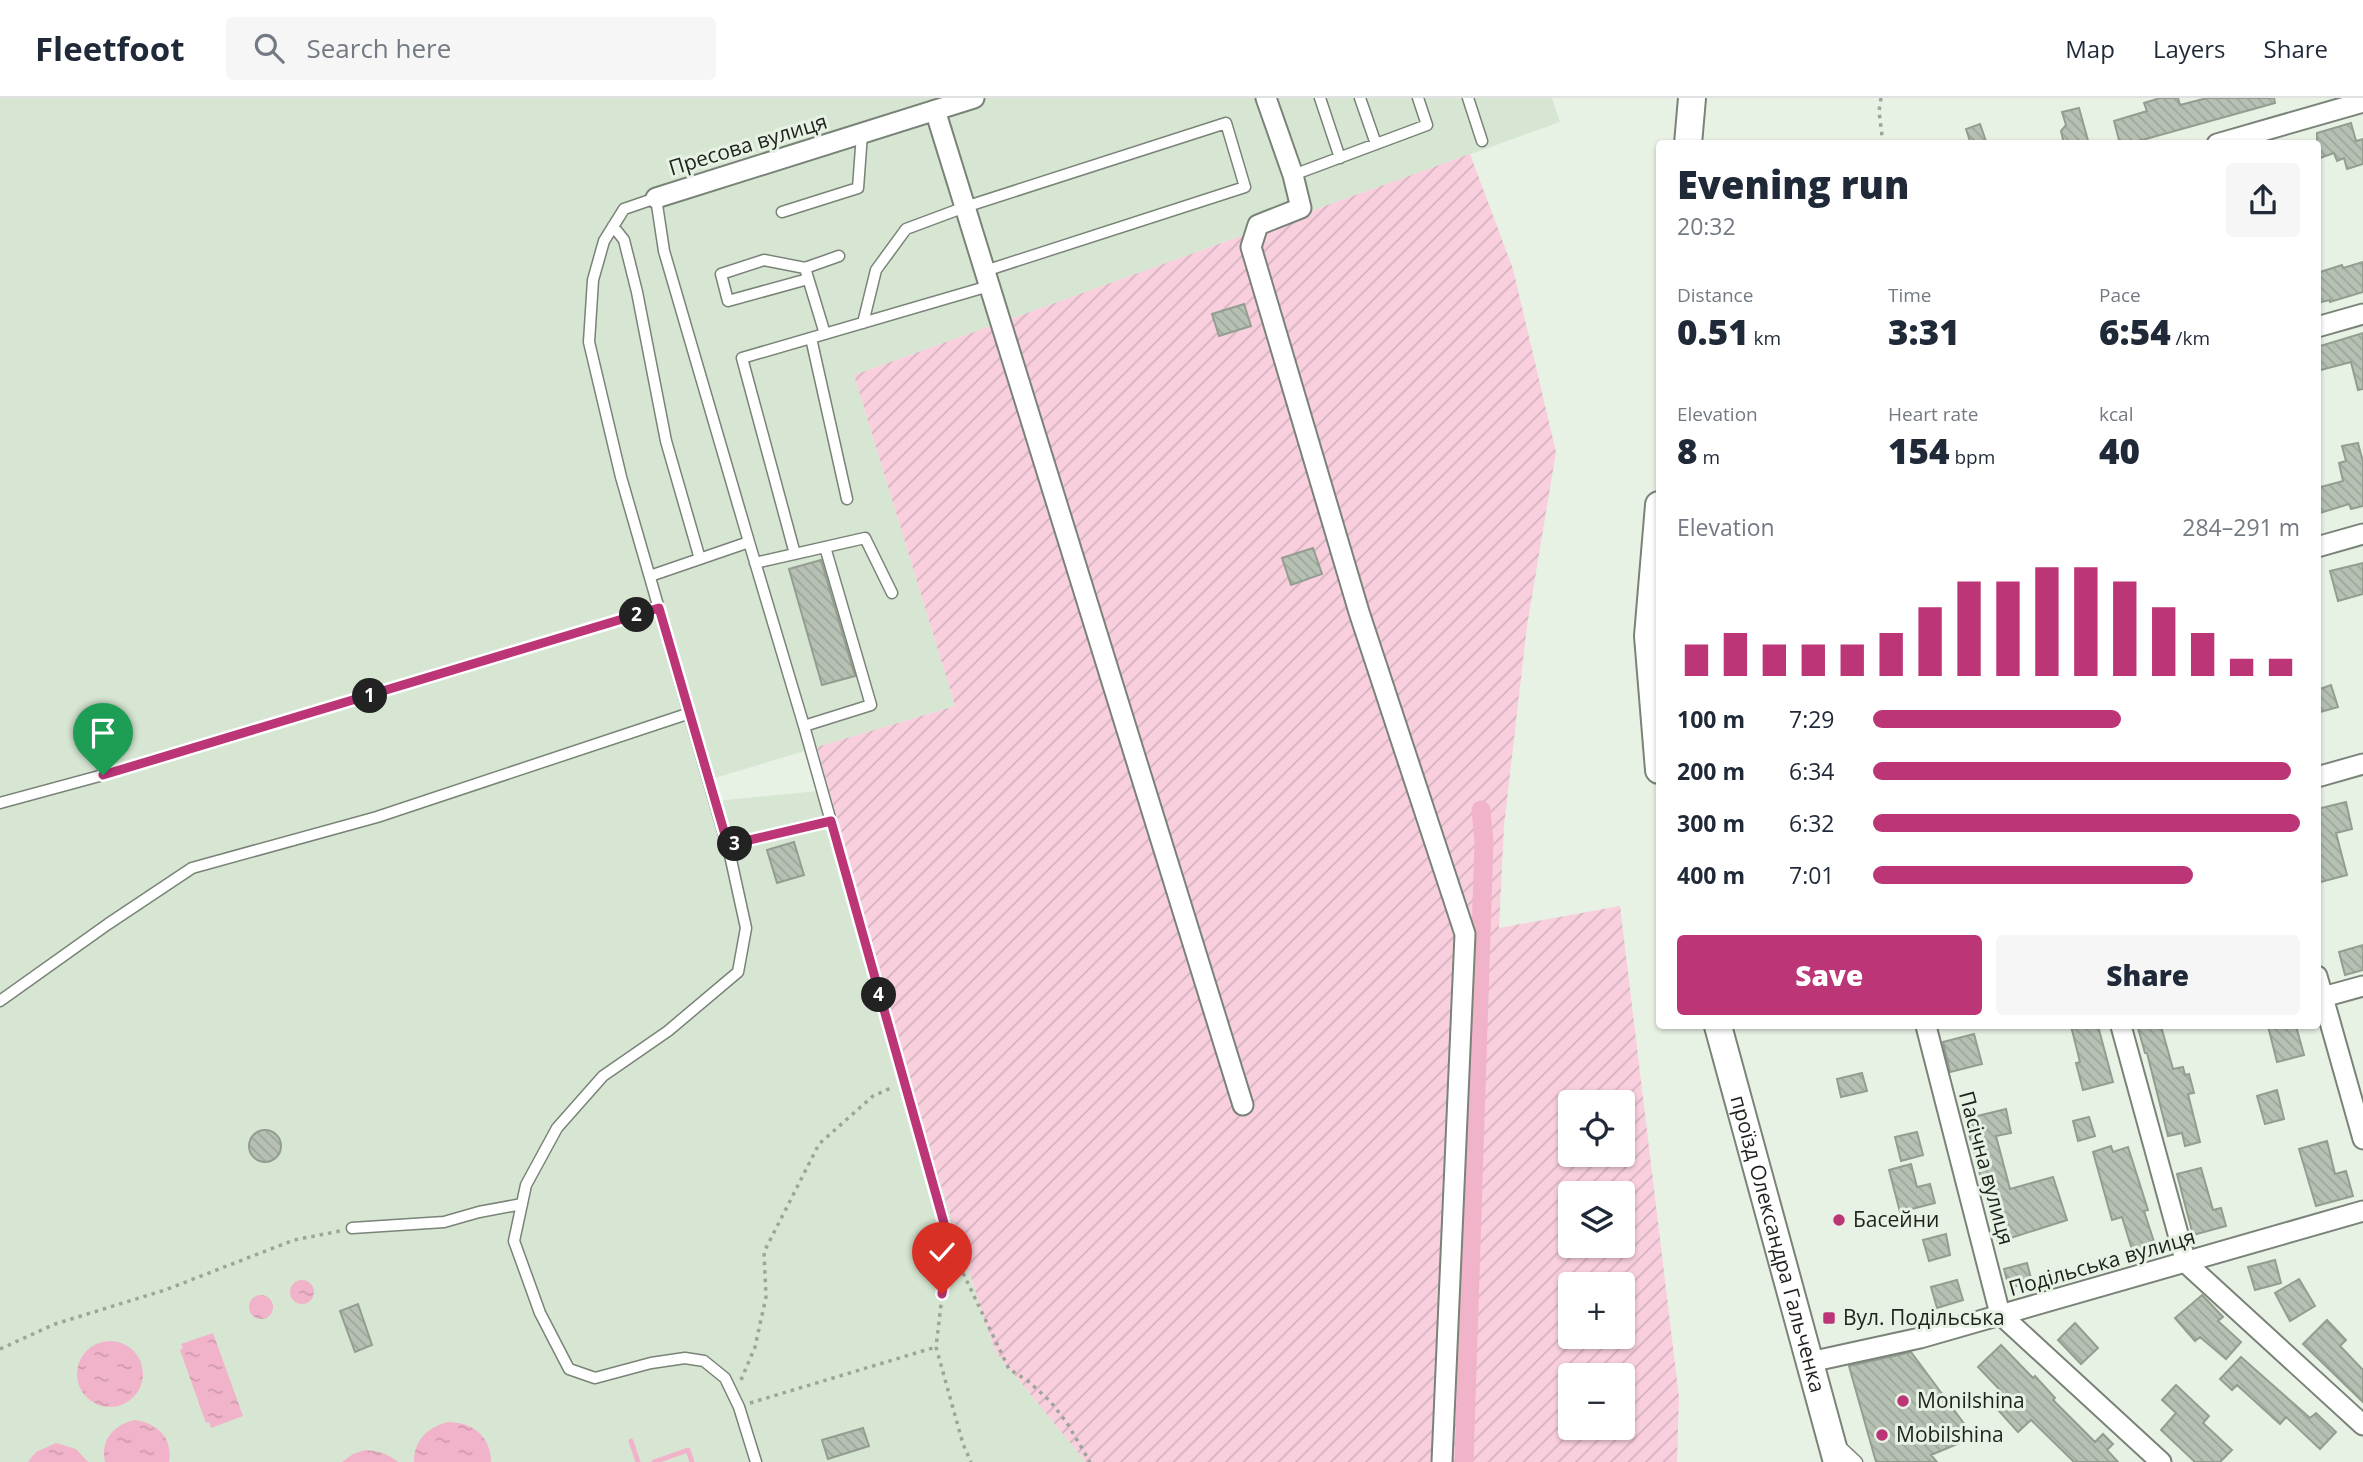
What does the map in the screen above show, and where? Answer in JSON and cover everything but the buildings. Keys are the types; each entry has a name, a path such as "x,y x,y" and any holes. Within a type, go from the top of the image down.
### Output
{"main road":[{"path":"1688,140 1692,98"},
{"path":"1656,541 1648,636 1656,733"},
{"name":"проїзд Олександра Гальченка","path":"1719,1029 1837,1462"}],"street":[{"name":"Пресова вулиця","path":"656,198 974,98"},
{"path":"1266,98 1293,175 1301,208 1258,225 1251,247 1359,612 1465,934 1442,1462"},
{"path":"2231,140 2363,102"},
{"path":"935,110 1243,1105"},
{"path":"2321,326 2363,314"},
{"path":"2321,546 2363,534"},
{"path":"2321,777 2363,764"},
{"path":"2323,997 2363,986"},
{"path":"2321,990 2363,1139"},
{"name":"Пасічна вулиця","path":"1927,1029 2000,1314"},
{"path":"2122,1029 2186,1263 2363,1425"},
{"name":"Подільська вулиця","path":"1810,1362 1920,1338 2363,1211"},
{"path":"2000,1314 2161,1462"}],"lane":[{"path":"1320,98 1340,158"},
{"path":"1360,98 1376,144"},
{"path":"1293,175 1427,125 1418,98"},
{"path":"1468,98 1482,141"},
{"path":"795,554 742,358 863,323 1245,187 1226,123 965,207 906,229 876,270 863,323"},
{"path":"782,212 858,188 862,133"},
{"path":"756,1462 725,1378 704,1361 685,1358 651,1363 594,1378 569,1369 540,1313 514,1241 526,1185 557,1128 603,1076 668,1031 737,972 746,928 728,845 621,477 589,342 593,280 604,241 624,209 656,198 664,251 804,726 956,1264"},
{"path":"613,226 624,240 666,441 701,559"},
{"path":"806,273 764,260 721,274 728,301 806,273 839,256"},
{"path":"806,273 825,334"},
{"path":"811,338 847,499"},
{"path":"755,563 865,538 892,593"},
{"path":"650,576 749,542"},
{"path":"804,726 871,705 825,547"},
{"path":"0,803 103,775 659,608"},
{"path":"0,1001 108,923 192,868 377,817 690,713"},
{"path":"728,845 831,821"},
{"path":"352,1228 444,1222 480,1212 522,1205"},
{"path":"1830,1436 1857,1462"}],"path":[{"path":"1881,98 1879,111 1883,140"},
{"path":"736,1402 755,1347 766,1297 764,1252 820,1144 873,1096 903,1083"},
{"path":"0,1349 55,1324 165,1290 294,1240 352,1228"},
{"path":"949,1241 936,1347 963,1444 971,1462"},
{"path":"956,1264 966,1278 979,1311 1009,1370 1028,1381 1050,1401 1067,1423 1090,1462"},
{"path":"736,1402 936,1347"}],"shaded area":[{"path":"0,98 1552,98 1560,122 854,375 955,706 708,780 716,801 828,790 926,1140 995,1351 1086,1462 0,1462"},
{"path":"1470,154 1513,269 1556,452 1527,626 1504,826 1499,928 1620,906 1679,1397 1677,1462 1086,1462 995,1351 926,1140 817,747 955,706 854,375"}],"water":[{"path":"302,1280 311,1283 314,1292 311,1301 302,1304 293,1301 290,1292 293,1283"},
{"path":"261,1295 270,1298 273,1307 270,1316 261,1319 252,1316 249,1307 252,1298"},
{"path":"213,1333 243,1416 211,1428 209,1422 206,1423 180,1350 183,1348 181,1344"},
{"path":"104,1341 116,1341 134,1350 141,1361 141,1387 134,1398 123,1405 104,1407 91,1402 82,1393 77,1380 77,1368 82,1355 91,1346"},
{"path":"134,1420 150,1424 162,1433 169,1446 169,1462 105,1462 105,1447 110,1435 120,1426"},
{"path":"448,1422 465,1425 478,1432 488,1445 491,1462 414,1462 419,1441 434,1427"},
{"path":"56,1443 76,1449 88,1462 28,1462 36,1452"},
{"path":"365,1450 382,1453 398,1462 342,1462"}],"waterway":[{"path":"1464,1462 1484,841 1481,810"},
{"path":"631,1441 638,1462"},
{"path":"654,1462 688,1450 692,1462"}],"place":[{"name":"Басейни","path":"1839,1220"},
{"name":"Вул. Подільська","path":"1829,1318"},
{"name":"Monilshina","path":"1903,1401"},
{"name":"Mobilshina","path":"1882,1435"}],"route":[{"path":"103,775 659,608 728,845 831,821 949,1241 942,1294"}]}
